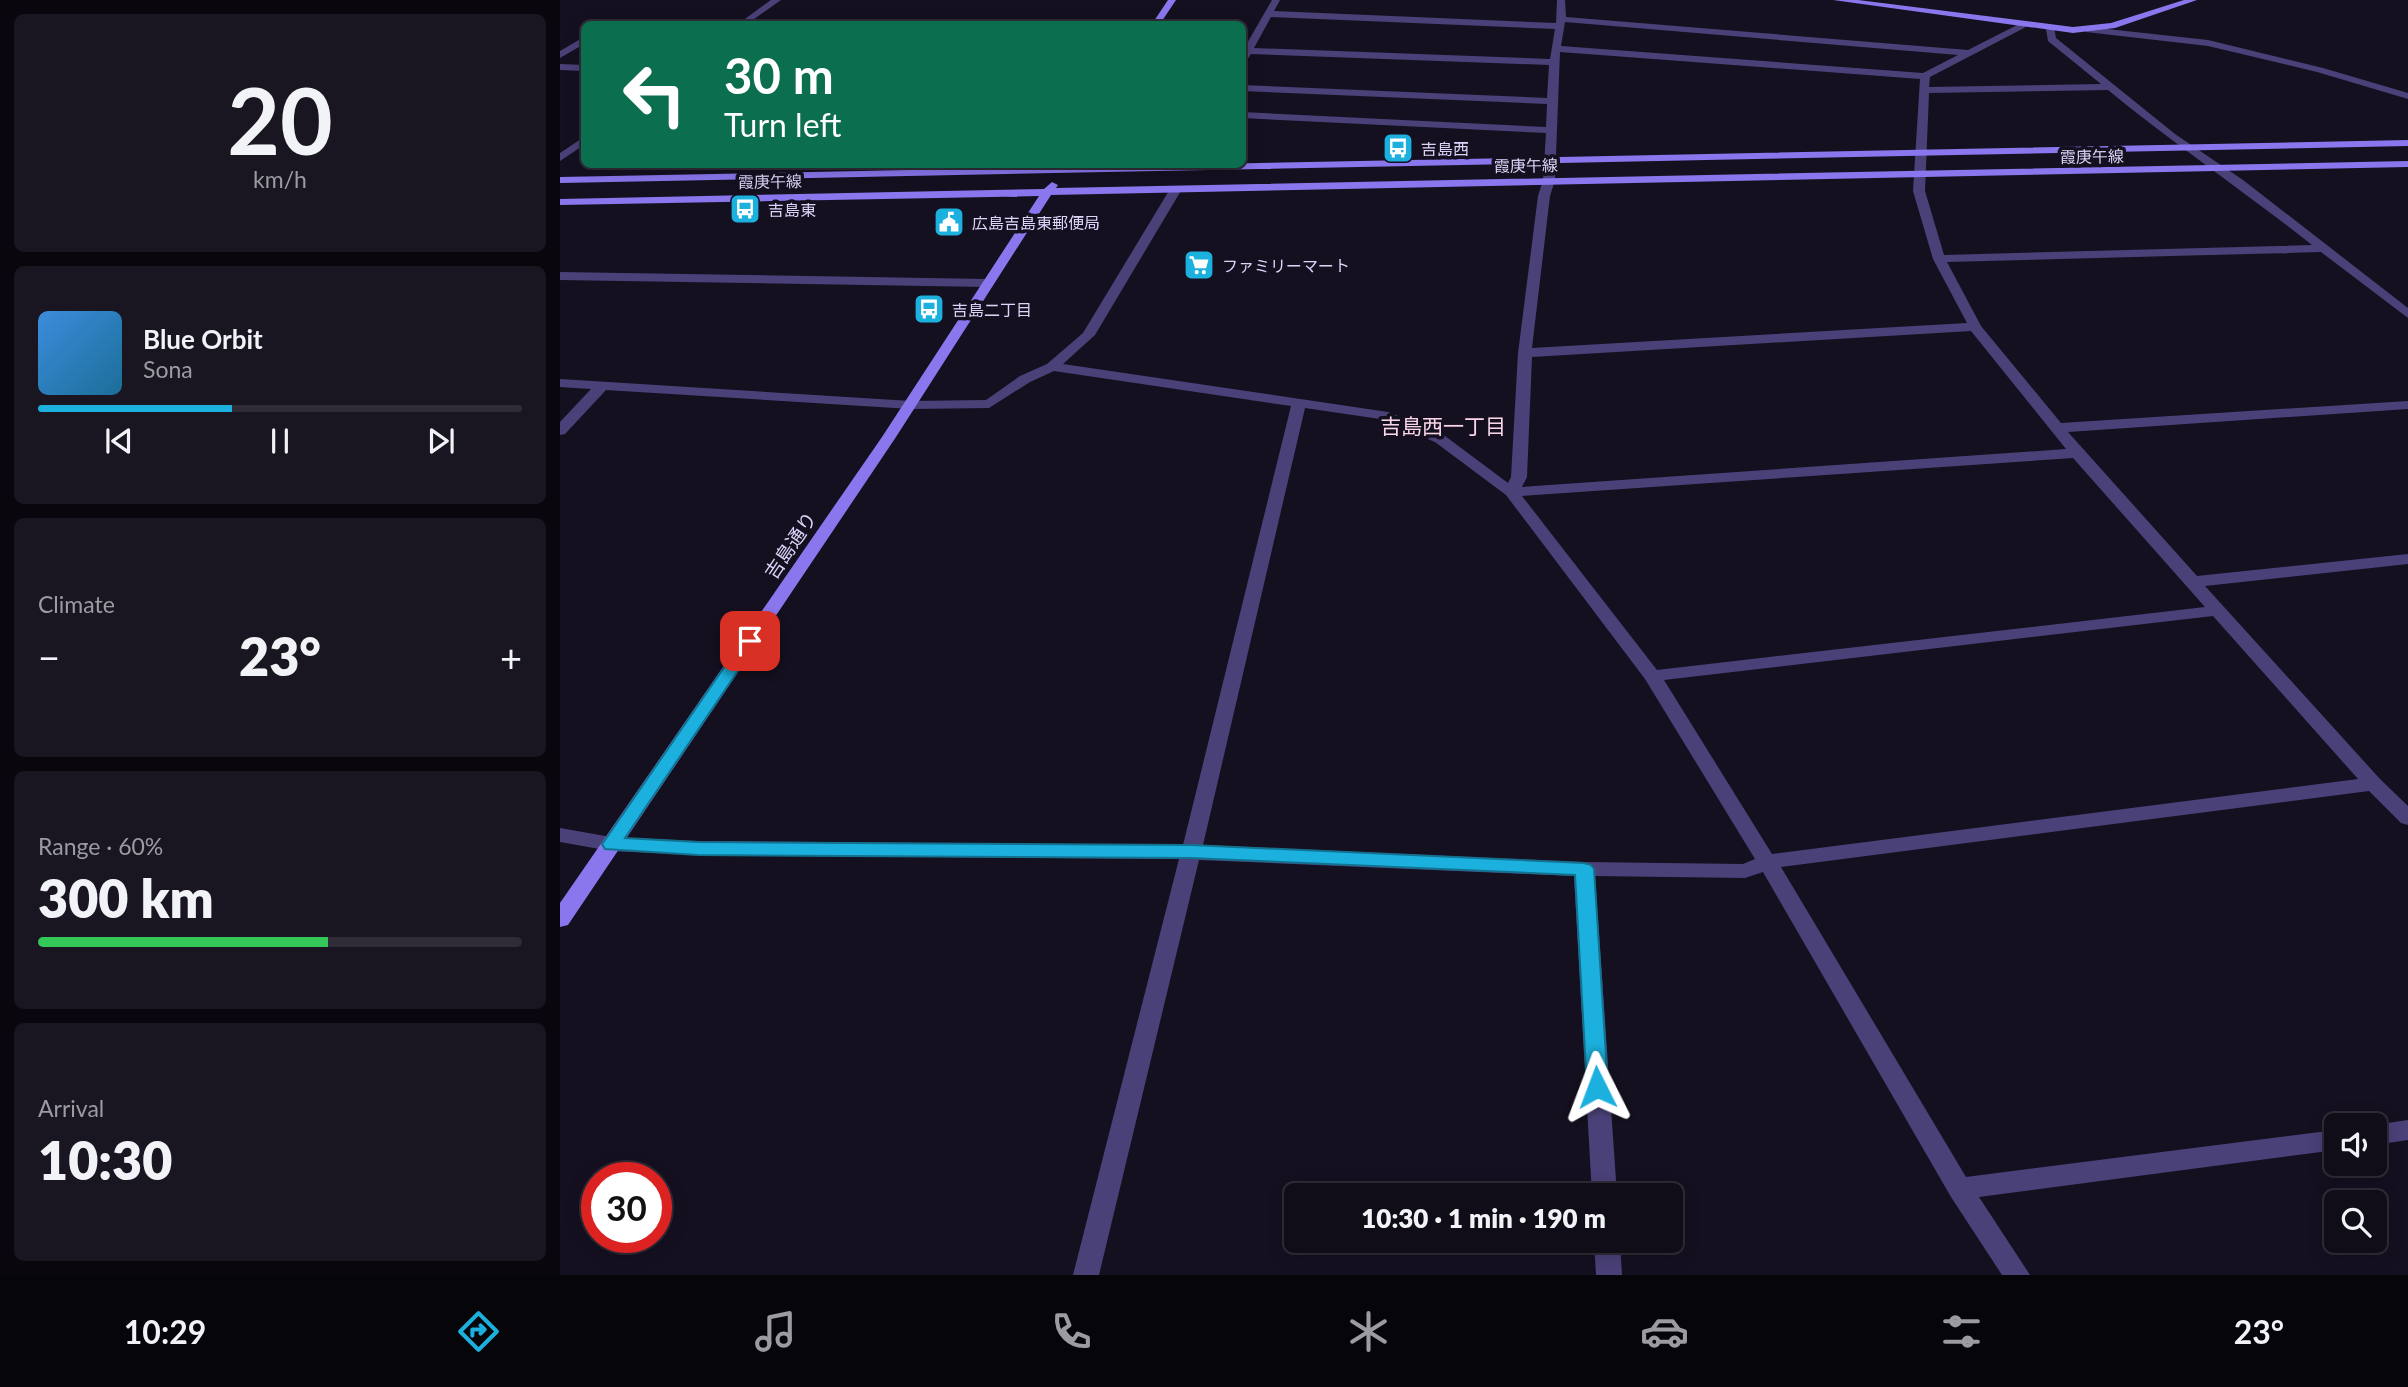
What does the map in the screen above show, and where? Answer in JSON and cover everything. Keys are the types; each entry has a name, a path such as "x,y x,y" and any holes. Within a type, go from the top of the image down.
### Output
{"street":[{"path":"746,21 777,0"},
{"path":"1158,21 1172,0"},
{"path":"1246,54 1276,0"},
{"path":"1511,492 1519,477 1525,353 1544,196 1549,180 1554,62 1561,0"},
{"path":"1837,0 2021,26 2089,30 2208,43 2320,70 2408,96"},
{"path":"2089,30 2112,26 2193,0"},
{"path":"1269,14 1560,22 1969,53"},
{"path":"1925,83 1969,53 2021,26"},
{"path":"2051,29 2051,39 2108,87 2326,248 2408,314"},
{"path":"560,55 581,42"},
{"path":"1557,49 1925,83 2108,87"},
{"path":"1248,51 1554,62"},
{"path":"560,67 581,68"},
{"path":"1925,83 1919,153 1919,191 1939,259 1975,327 2077,453 2373,784 2408,818"},
{"path":"1246,88 1553,101"},
{"path":"1246,115 1552,130"},
{"path":"560,158 581,142"},
{"path":"1246,165 2408,143"},
{"name":"霞庚午線","path":"560,202 2408,164"},
{"path":"560,180 992,168"},
{"name":"吉島通り","path":"560,919 911,405 1063,168"},
{"path":"560,383 911,405 989,404 1025,379 1052,368 1088,335 1176,189"},
{"path":"1939,259 2326,248"},
{"path":"560,276 987,283"},
{"path":"1525,353 1975,327"},
{"path":"1052,368 1383,415 1440,439 1511,492 1652,676 1767,862 1960,1189 2017,1275"},
{"path":"560,431 602,386"},
{"path":"1086,1275 1298,405"},
{"path":"2059,428 2408,405"},
{"path":"1511,492 2077,453"},
{"path":"2191,582 2408,559"},
{"path":"1652,676 2219,610"},
{"path":"560,835 611,844 698,848 1191,852 1584,869 1745,871 1767,862 2373,784"},
{"path":"1584,869 1603,1183"},
{"path":"2387,1133 2408,1130"},
{"path":"1960,1189 2324,1142"},
{"path":"1608,1253 1609,1275"}],"place":[{"name":"吉島西","path":"1398,148"},
{"name":"吉島東","path":"745,209"},
{"name":"広島吉島東郵便局","path":"949,222"},
{"name":"ファミリーマート","path":"1199,265"},
{"name":"吉島二丁目","path":"929,309"}],"district":[{"name":"吉島西一丁目","path":"1443,425"}],"route":[{"path":"750,641 611,844 698,848 1191,852 1584,869 1597,1087"}]}
